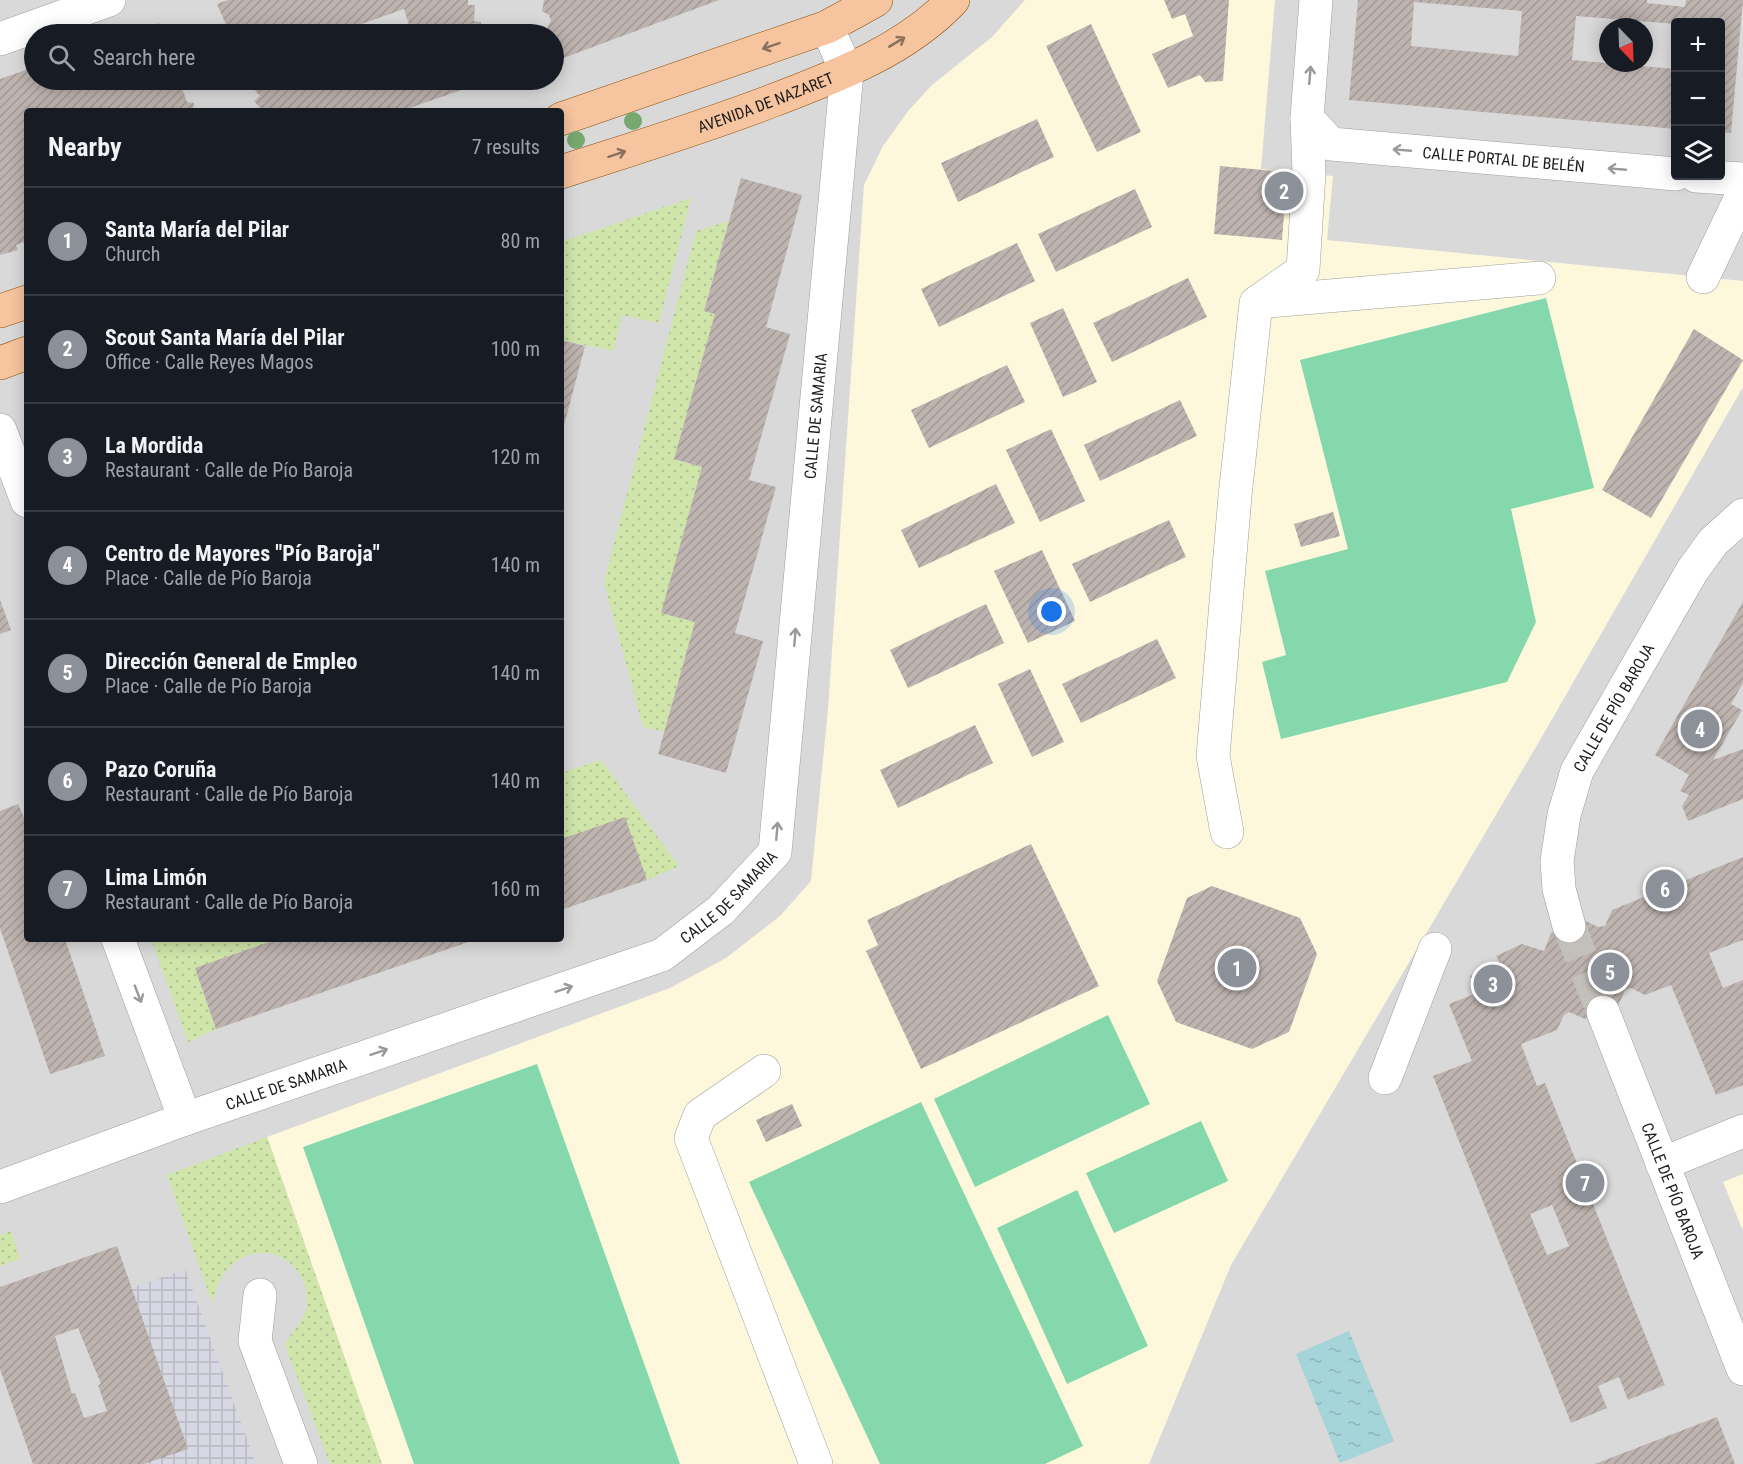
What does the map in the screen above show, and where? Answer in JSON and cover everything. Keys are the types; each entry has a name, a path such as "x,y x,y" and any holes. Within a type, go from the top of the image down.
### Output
{"main road":[{"path":"564,118 827,27 876,0"},
{"name":"AVENIDA DE NAZARET","path":"564,171 715,122 847,72 935,19 953,0"},
{"path":"0,311 24,303"},
{"path":"0,363 24,354"}],"street":[{"path":"42,24 109,0"},
{"path":"1227,832 1213,756 1235,496 1256,303 1303,270 1309,173 1307,118 1317,0"},
{"name":"CALLE DE SAMARIA","path":"0,1187 185,1119 662,955 721,910 776,852 847,72 827,27"},
{"path":"0,39 24,30"},
{"name":"CALLE PORTAL DE BELÉN","path":"1307,118 1331,144 1671,174"},
{"path":"1725,178 1743,179"},
{"path":"1703,277 1743,193"},
{"path":"1256,303 1539,278"},
{"path":"0,342 0,356"},
{"path":"0,430 24,493"},
{"name":"CALLE DE PÍO BAROJA","path":"1569,926 1559,889 1557,861 1564,815 1577,771 1692,570 1713,542 1743,515"},
{"path":"119,942 185,1119"},
{"path":"1385,1078 1435,949"},
{"name":"CALLE DE PÍO BAROJA","path":"1603,1012 1743,1369"},
{"path":"764,1071 700,1115 691,1138 816,1464"},
{"path":"1662,1164 1743,1131"},
{"path":"260,1295 255,1341 301,1464"}],"shaded area":[{"path":"0,0 1743,0 1743,1464 0,1464"},
{"path":"1025,0 1275,0 1261,169 1333,176 1327,240 1743,281 1743,387 1540,740 1231,1265 1149,1464 382,1464 267,1137 670,988 726,958 780,916 811,881 828,709 864,185 883,146 909,110 932,85 992,37"},
{"path":"1743,1174 1743,1231 1723,1182"},
{"path":"185,1269 256,1464 144,1464 187,1448 132,1288"}],"green space":[{"path":"691,198 659,323 622,315 613,351 564,341 564,241"},
{"path":"729,221 704,310 715,314 674,459 702,467 662,613 695,622 664,732 643,727 604,582 696,231"},
{"path":"1546,298 1594,488 1511,509 1536,622 1507,682 1281,739 1262,662 1286,655 1265,571 1348,549 1300,360"},
{"path":"601,760 679,866 647,880 564,840 564,772"},
{"path":"152,942 269,942 195,968 216,1029 188,1042"},
{"path":"1108,1015 1150,1104 975,1187 934,1099"},
{"path":"537,1064 680,1464 414,1464 303,1147"},
{"path":"921,1102 1083,1446 1045,1464 880,1464 749,1182"},
{"path":"1201,1121 1228,1181 1114,1233 1086,1173"},
{"path":"267,1137 382,1464 330,1464 285,1345 307,1307 304,1285 298,1272 289,1262 277,1255 264,1253 250,1255 237,1261 225,1272 212,1302 167,1175"},
{"path":"1077,1190 1148,1346 1067,1384 997,1228"},
{"path":"11,1231 20,1259 0,1266 0,1235"}],"water":[{"path":"1349,1331 1394,1441 1340,1463 1296,1354"}],"building":[{"path":"228,0 468,0 468,5 475,5 474,21 481,22 481,24 409,24 404,9 361,24 225,24 217,4"},
{"path":"544,0 719,0 564,58 564,24 549,24 551,21 549,15 542,11"},
{"path":"1164,0 1229,0 1223,81 1205,82 1200,75 1168,88 1152,54 1193,36 1185,14 1172,19"},
{"path":"1358,0 1647,0 1647,3 1685,7 1686,0 1743,0 1731,133 1725,132 1725,18 1671,18 1671,24 1653,22 1653,18 1576,16 1572,60 1599,62 1599,72 1653,72 1653,67 1671,69 1671,129 1349,100","holes":["1414,2 1522,11 1518,56 1411,46"]},
{"path":"1091,24 1141,132 1097,152 1046,46"},
{"path":"24,71 24,90 183,90 187,102 194,103 193,108 24,108 24,242 16,245 18,250 0,255 0,79"},
{"path":"254,90 461,90 410,108 260,108 254,101 260,96"},
{"path":"1037,119 1054,157 958,202 941,163"},
{"path":"1220,166 1287,172 1282,240 1214,234"},
{"path":"741,178 802,195 766,327 790,334 749,480 776,487 735,633 763,641 726,773 658,754 695,622 661,613 702,467 674,459 715,314 704,311"},
{"path":"1135,189 1152,227 1056,272 1038,234"},
{"path":"1017,243 1035,281 939,327 921,289"},
{"path":"1188,278 1207,317 1112,362 1093,323"},
{"path":"1063,308 1097,382 1063,397 1030,323"},
{"path":"1694,329 1743,360 1651,518 1602,490"},
{"path":"564,341 585,346 564,425"},
{"path":"1007,365 1025,402 929,448 911,410"},
{"path":"1180,400 1197,436 1100,481 1084,445"},
{"path":"1051,429 1085,501 1040,522 1006,450"},
{"path":"996,484 1015,523 919,568 901,530"},
{"path":"1333,512 1340,536 1301,547 1294,524"},
{"path":"1169,520 1186,557 1090,602 1072,564"},
{"path":"1042,550 1075,621 1028,643 994,571"},
{"path":"0,600 11,630 0,634"},
{"path":"1743,602 1743,683 1731,704 1742,710 1713,760 1743,749 1743,799 1688,821 1682,806 1689,795 1680,791 1689,775 1655,755"},
{"path":"986,604 1004,643 908,688 890,650"},
{"path":"1157,639 1176,678 1081,723 1062,684"},
{"path":"1030,669 1064,742 1032,757 998,684"},
{"path":"975,725 993,763 898,808 880,770"},
{"path":"18,804 24,817 24,942 66,942 105,1056 50,1074 0,928 0,811"},
{"path":"625,817 647,880 564,909 564,838"},
{"path":"1031,844 1099,986 921,1069 866,951 878,945 867,920"},
{"path":"1743,857 1743,940 1709,953 1723,988 1743,980 1743,1085 1716,1095 1671,985 1645,995 1631,988 1625,990 1618,1006 1585,1019 1569,1012 1564,1015 1557,1030 1521,1044 1537,1086 1545,1083 1665,1385 1628,1400 1619,1377 1598,1386 1607,1408 1571,1423 1433,1076 1472,1061 1449,1004 1477,993 1470,976 1500,963 1496,956 1522,944 1544,951 1551,933 1584,920 1598,927 1605,926 1612,910","holes":["1552,1205 1569,1246 1547,1255 1530,1214"]},
{"path":"1212,886 1300,918 1317,954 1289,1032 1252,1049 1176,1022 1157,981 1187,898"},
{"path":"269,942 468,942 216,1029 195,968"},
{"path":"792,1104 802,1126 766,1142 756,1120"},
{"path":"117,1246 188,1449 144,1464 33,1464 0,1369 0,1287","holes":["78,1328 101,1384 98,1385 107,1411 84,1418 75,1393 72,1394 55,1336"]},
{"path":"1717,1417 1735,1464 1595,1464"}],"tunnel":[{"path":"1569,926 1603,1012"}],"place":[{"name":"Scout Santa María del Pilar","path":"1284,191"},
{"name":"Centro de Mayores \"Pío Baroja\"","path":"1700,729"},
{"name":"Pazo Coruña","path":"1665,889"},
{"name":"Santa María del Pilar","path":"1237,968"},
{"name":"Dirección General de Empleo","path":"1610,972"},
{"name":"La Mordida","path":"1493,984"},
{"name":"Lima Limón","path":"1585,1183"}]}
